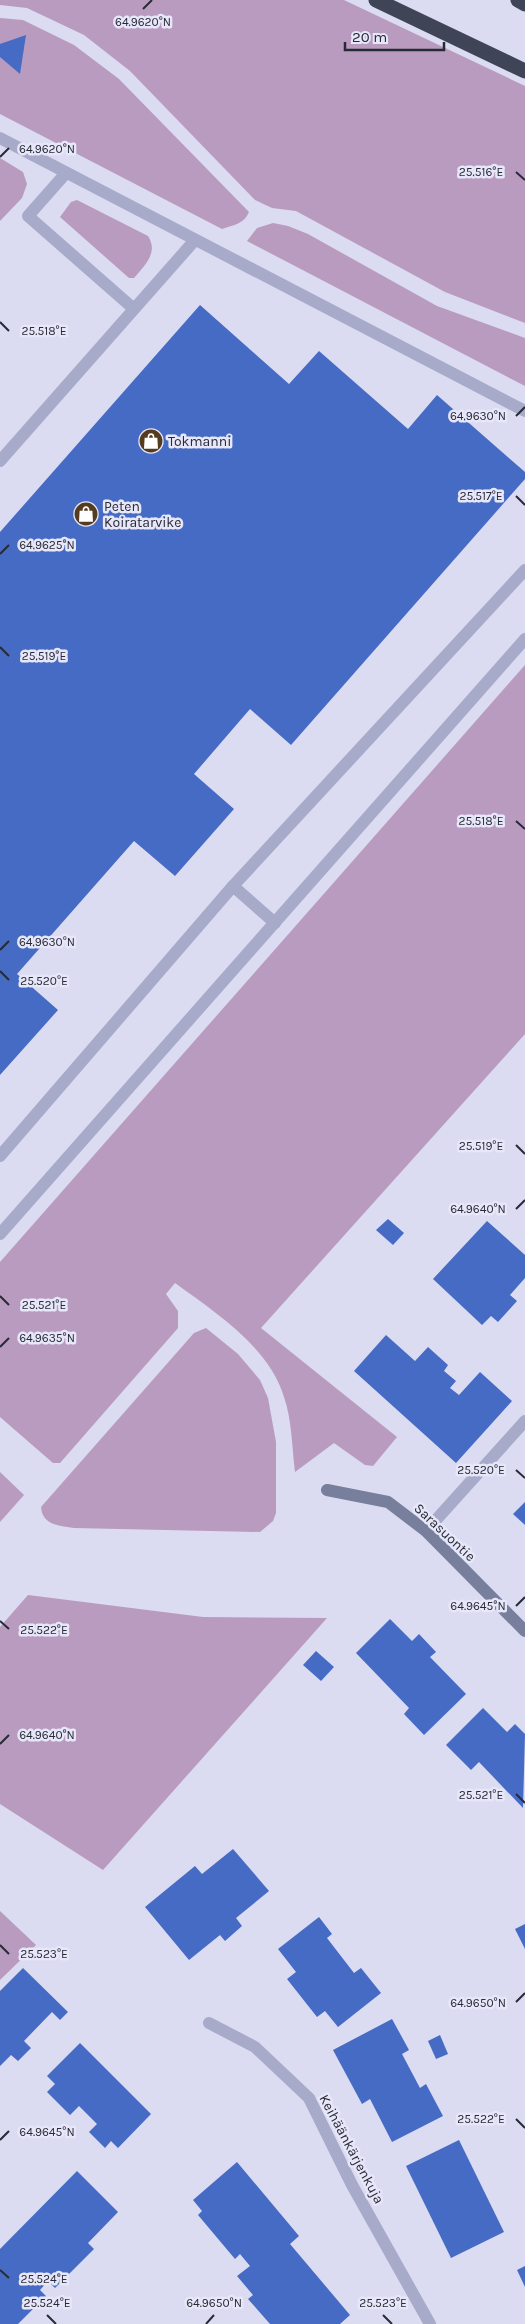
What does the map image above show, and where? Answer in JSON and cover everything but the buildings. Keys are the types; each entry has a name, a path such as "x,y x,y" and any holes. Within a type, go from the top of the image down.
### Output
{"highway":[{"path":"376,0 525,71"},
{"path":"518,0 525,4"}],"street":[{"path":"0,138 525,411"},
{"path":"66,173 28,216 134,309"},
{"path":"0,461 195,240"},
{"path":"0,1156 233,886 525,570"},
{"path":"0,1234 525,640"},
{"path":"233,886 275,923"},
{"path":"426,1531 525,1421"},
{"name":"Sarasuontie","path":"327,1490 388,1502 426,1531 525,1631"},
{"name":"Keihäänkärjenkuja","path":"209,2023 255,2047 308,2098 352,2185 430,2324"}],"shaded area":[{"path":"0,0 344,0 525,86 525,323 445,292 296,211 272,208 255,200 130,71 84,35 27,8 0,5"},
{"path":"0,18 23,20 74,45 119,79 249,212 247,216 238,223 222,229 0,114"},
{"path":"0,158 23,172 27,184 22,198 0,221"},
{"path":"77,200 148,236 152,248 151,254 146,264 134,278 129,278 60,217 71,202"},
{"path":"273,223 288,226 308,234 437,306 525,338 525,386 247,241 257,228"},
{"path":"525,665 525,1034 261,1328 397,1437 373,1466 365,1465 334,1443 295,1472 287,1406 277,1379 267,1363 239,1332 175,1283 166,1294 178,1311 178,1328 60,1463 53,1463 0,1417 0,1262"},
{"path":"206,1328 238,1354 260,1380 268,1398 276,1442 276,1513 273,1521 260,1532 74,1528 53,1524 48,1521 42,1513 41,1507 194,1333"},
{"path":"0,1472 24,1495 0,1522"},
{"path":"28,1595 203,1617 327,1618 103,1870 0,1804 0,1627"},
{"path":"0,1911 36,1945 0,1980"}],"place":[{"name":"Tokmanni","path":"151,441"},
{"name":"Peten Koiratarvike","path":"86,514"}]}
